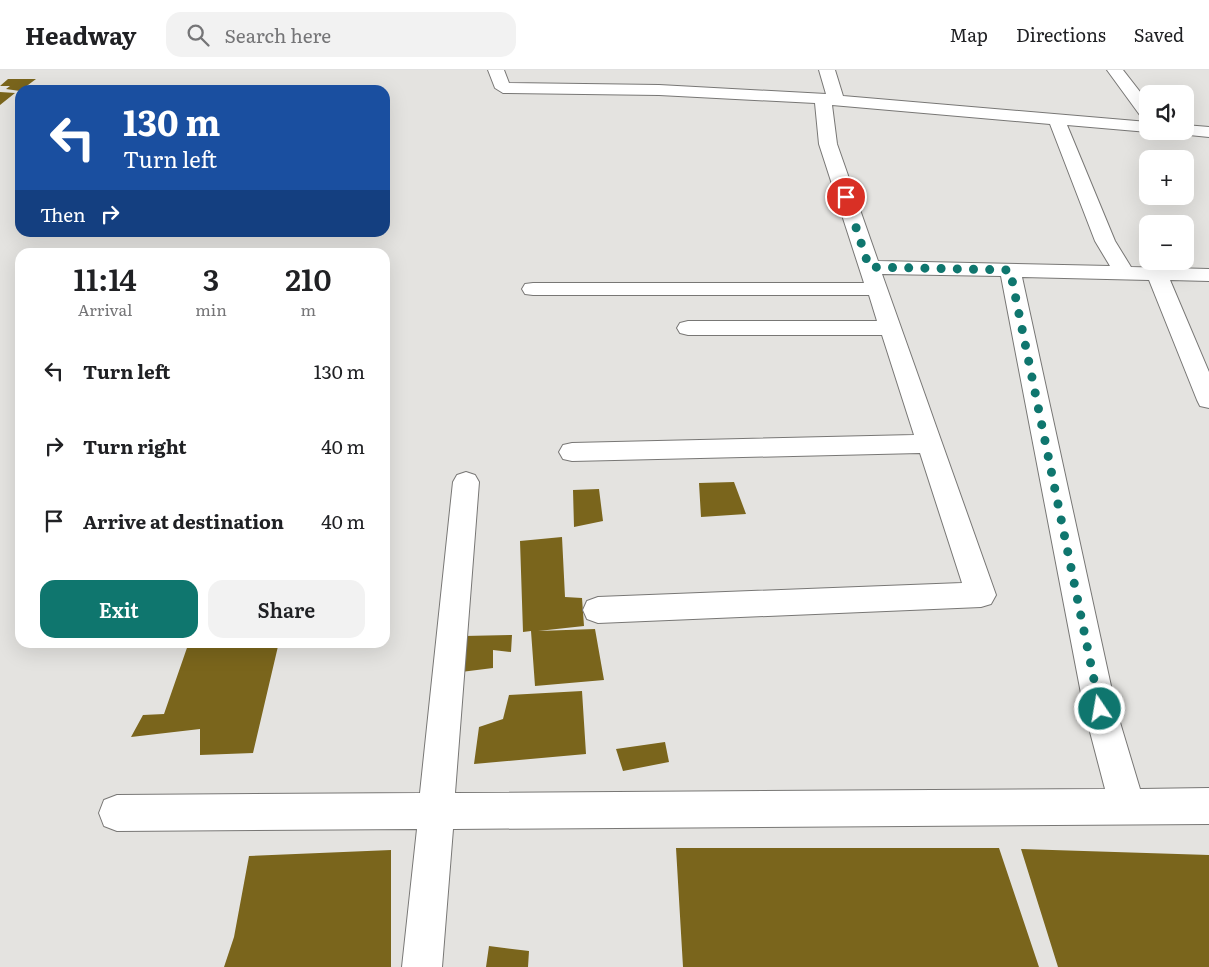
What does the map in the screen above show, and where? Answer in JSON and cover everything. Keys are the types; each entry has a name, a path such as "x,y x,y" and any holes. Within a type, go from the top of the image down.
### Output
{"street":[{"path":"496,70 503,88 660,90 829,100 1139,126"},
{"path":"598,610 981,596 828,144 829,100 827,70"},
{"path":"1115,70 1139,102"},
{"path":"1057,120 1105,241 1124,273"},
{"path":"1194,131 1209,132"},
{"path":"869,267 1209,275"},
{"path":"1010,270 1100,709 1128,806"},
{"path":"1157,274 1209,400"},
{"path":"533,289 877,288"},
{"path":"688,328 890,328"},
{"path":"572,452 930,444"},
{"path":"422,967 466,482"},
{"path":"116,813 1209,806"}],"building":[{"path":"8,79 36,79 28,85 15,85 15,90 6,89 10,86 0,86"},
{"path":"0,92 15,93 0,105"},
{"path":"734,482 746,514 701,517 699,483"},
{"path":"599,489 603,521 574,527 573,490"},
{"path":"562,537 565,597 582,598 584,626 538,631 595,629 604,680 535,686 531,631 523,632 520,541"},
{"path":"512,635 511,652 493,650 493,668 461,672 464,636"},
{"path":"187,648 278,648 253,753 200,755 200,729 131,737 143,715 164,714"},
{"path":"582,691 586,754 474,764 479,727 503,719 509,695"},
{"path":"665,742 669,762 623,771 616,749"},
{"path":"676,848 999,848 1039,967 683,967"},
{"path":"1021,849 1209,855 1209,967 1058,967"},
{"path":"391,850 391,967 224,967 234,937 249,856"},
{"path":"489,946 529,951 528,967 486,967"}],"route":[{"path":"846,197 869,267 1010,270 1100,709"}]}
